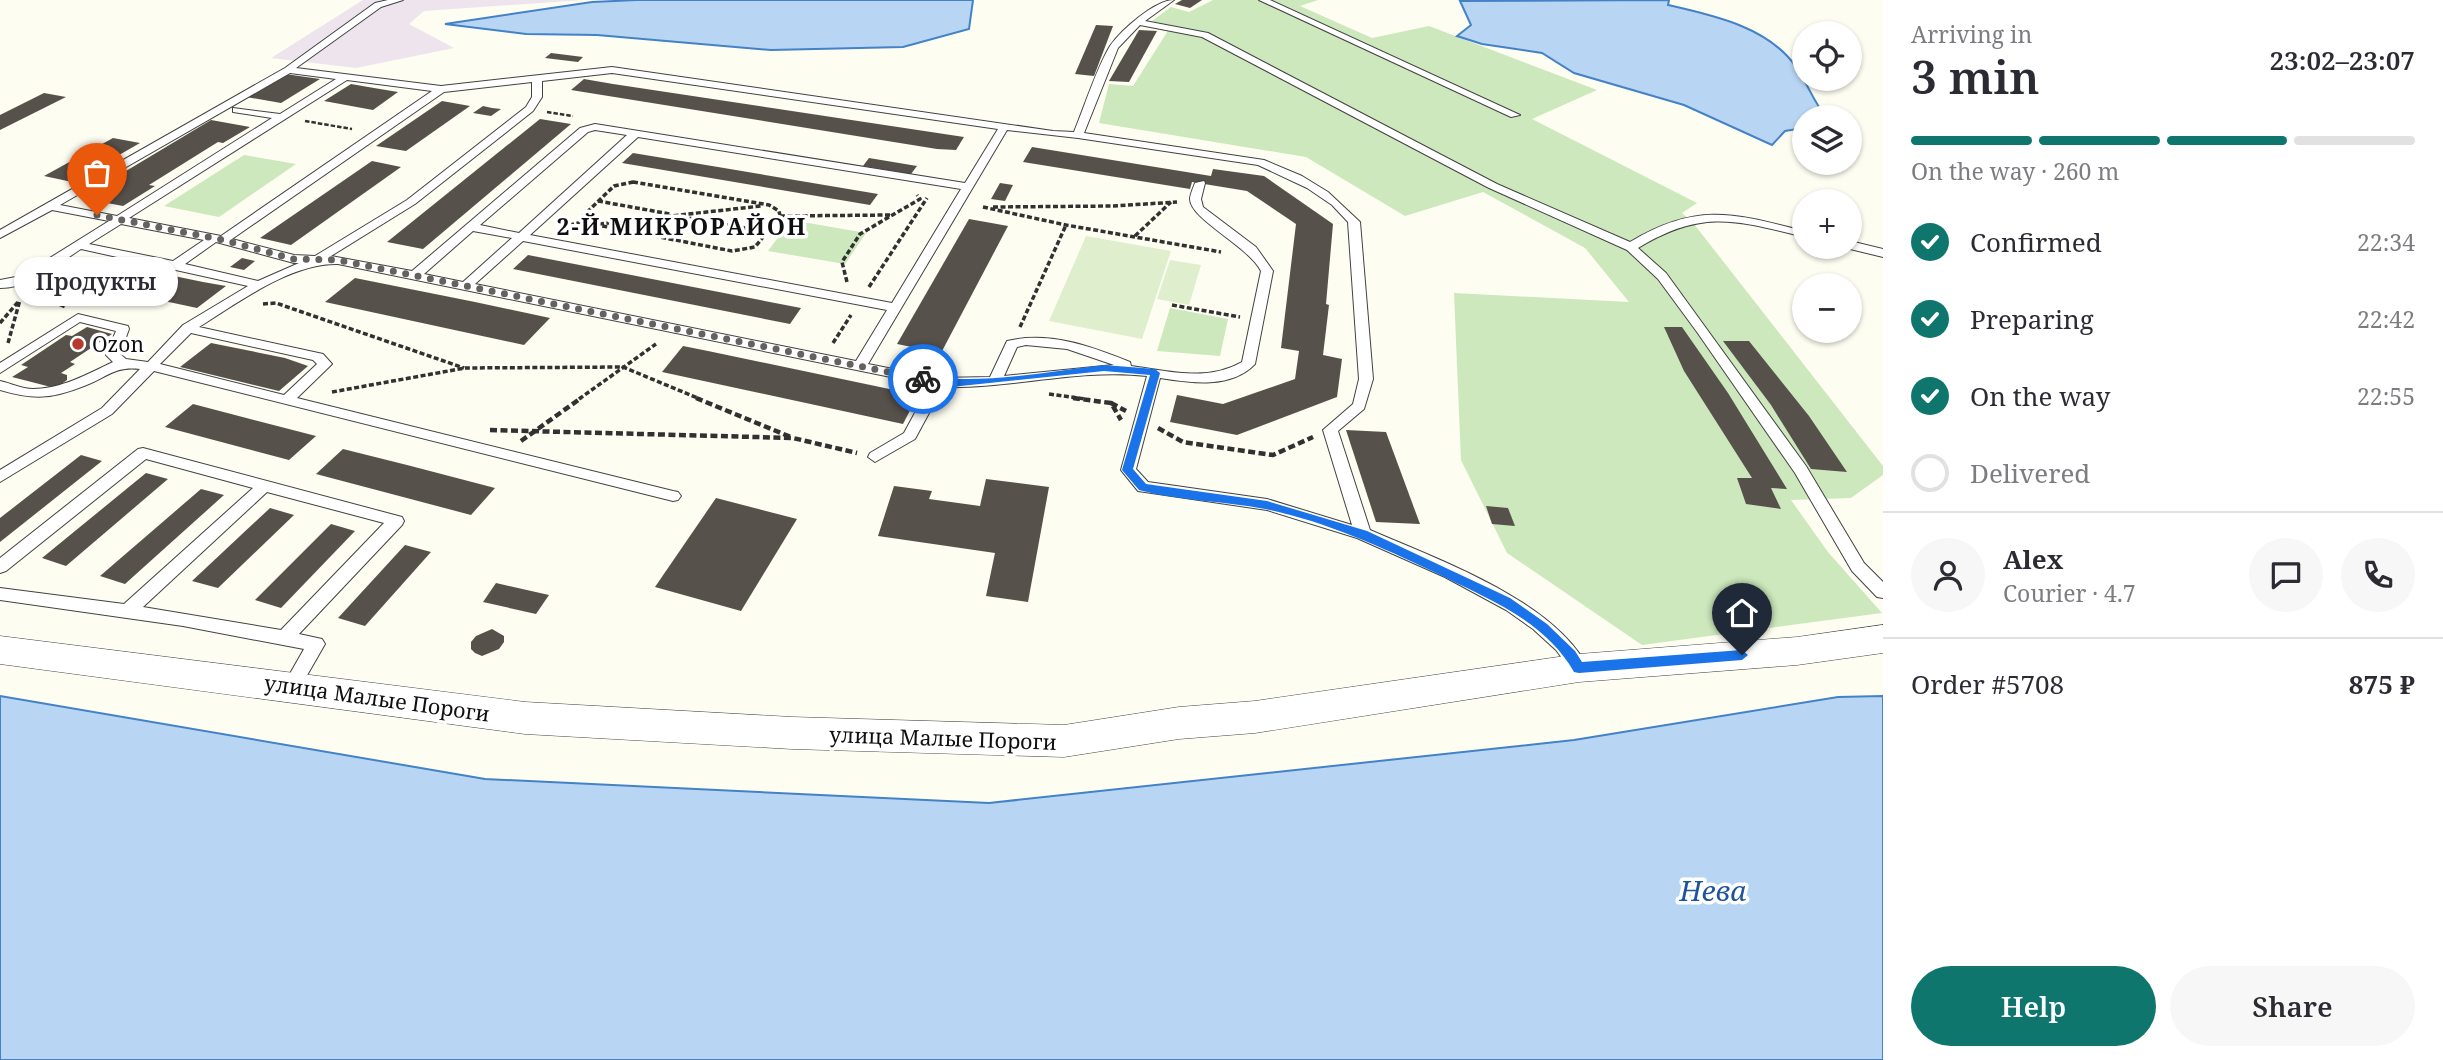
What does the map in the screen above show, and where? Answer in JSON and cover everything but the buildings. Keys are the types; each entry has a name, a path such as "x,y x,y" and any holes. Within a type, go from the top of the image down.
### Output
{"street":[{"name":"улица Малые Пороги","path":"0,650 525,718 792,733 1064,741 1179,723 1255,717 1579,668 1797,651 1883,639"}],"lane":[{"path":"0,235 288,70 378,5 399,0"},
{"path":"1078,135 1114,47 1138,22 1171,0"},
{"path":"1263,0 1515,115"},
{"path":"1138,22 1205,35 1493,186 1631,247 1662,276 1702,329 1801,470 1858,567 1883,592"},
{"path":"288,70 441,89 612,70 1078,135 1208,160 1259,162 1282,169 1345,210 1353,222 1366,379 1359,406 1330,430 1363,534"},
{"path":"0,284 25,279 345,77"},
{"path":"0,477 107,411 188,328 258,285 318,259 411,202 530,109 537,97 537,77"},
{"path":"175,265 219,239 441,89"},
{"path":"237,110 282,117"},
{"path":"860,366 1005,126"},
{"path":"415,275 584,130 595,127 968,187"},
{"path":"466,286 635,134"},
{"path":"995,381 1012,344 1028,339 1090,351 1136,369 1199,380 1230,376 1248,364 1267,271 1263,259 1255,250 1199,212 1195,201 1200,183"},
{"path":"53,207 219,239 294,259 338,260 938,382 995,381 1104,368 1136,369"},
{"path":"1631,247 1658,228 1682,219 1711,215 1792,232"},
{"path":"471,227 896,308"},
{"path":"79,245 245,279 258,285"},
{"path":"1862,248 1883,253"},
{"path":"0,369 78,318 123,329 113,355 122,363"},
{"path":"188,328 318,357 324,364 319,372 287,400"},
{"path":"0,385 30,394 54,391 80,383 122,363 150,366 673,496"},
{"path":"1155,373 1128,470 1143,487 1267,505 1363,534 1506,601 1543,628 1571,654 1579,668"},
{"path":"875,457 910,436 938,382"},
{"path":"0,567 143,453 396,522 285,638"},
{"path":"127,612 264,486"},
{"path":"0,594 316,644 292,686"}],"path":[{"path":"530,109 583,118 595,127"},
{"path":"282,117 377,133"},
{"path":"842,262 860,234 920,199 904,177"},
{"path":"633,182 769,205 779,211 780,216 755,247 732,251 582,222 582,217 614,186 633,182"},
{"path":"826,353 937,182"},
{"path":"598,201 768,232"},
{"path":"976,207 1113,206 1195,201"},
{"path":"1134,237 1171,202"},
{"path":"591,225 769,205"},
{"path":"983,207 1066,225 1263,259"},
{"path":"780,216 892,215"},
{"path":"1012,344 1066,225"},
{"path":"0,323 27,292 78,312 78,318"},
{"path":"8,345 20,300"},
{"path":"222,306 276,303 465,368"},
{"path":"1172,305 1257,320"},
{"path":"503,454 677,329"},
{"path":"287,400 465,368 623,367 793,438 875,457"},
{"path":"1045,394 1111,403 1183,442 1273,455 1330,430"},
{"path":"1111,403 1135,443"},
{"path":"480,430 793,438"}],"shaded area":[{"path":"363,0 584,0 424,11 409,24 454,48 356,68 271,58"}],"green space":[{"path":"1213,0 1318,0 1300,6 1372,38 1429,26 1597,90 1532,119 1697,203 1682,213 1694,224 1883,466 1883,475 1851,498 1791,500 1828,552 1882,613 1642,645 1507,553 1461,460 1454,293 1629,302 1585,248 1483,192 1405,216 1306,157 1099,123 1109,84 1133,86 1171,26 1152,21 1171,7 1189,12"},
{"path":"244,155 296,164 219,217 164,206"},
{"path":"791,220 866,233 845,264 768,251"},
{"path":"1086,236 1171,251 1142,339 1049,321"},
{"path":"1170,260 1201,265 1189,305 1157,299"},
{"path":"1170,308 1228,319 1220,356 1157,351"}],"water":[{"path":"973,0 969,29 903,47 771,50 597,35 526,34 445,24 592,2"},
{"path":"1669,0 1668,5 1721,18 1771,42 1792,62 1792,91 1810,91 1818,105 1792,105 1792,130 1785,131 1772,145 1684,105 1574,73 1542,53 1482,44 1457,36 1471,25 1460,1"},
{"name":"Нева","path":"0,696 485,779 989,803 1574,740 1838,697 1883,696 1883,1060 0,1060"}],"way so far":[{"path":"97,215 223,240 294,259 338,260 923,379"}],"place":[{"name":"Продукты","path":"97,215"},
{"name":"Ozon","path":"78,344"}],"district":[{"name":"2-Й МИКРОРАЙОН","path":"682,226"}],"route":[{"path":"923,379 951,384 1104,368 1136,369 1155,373 1128,470 1143,487 1267,505 1363,534 1506,601 1543,628 1571,654 1579,668 1742,655"}]}
